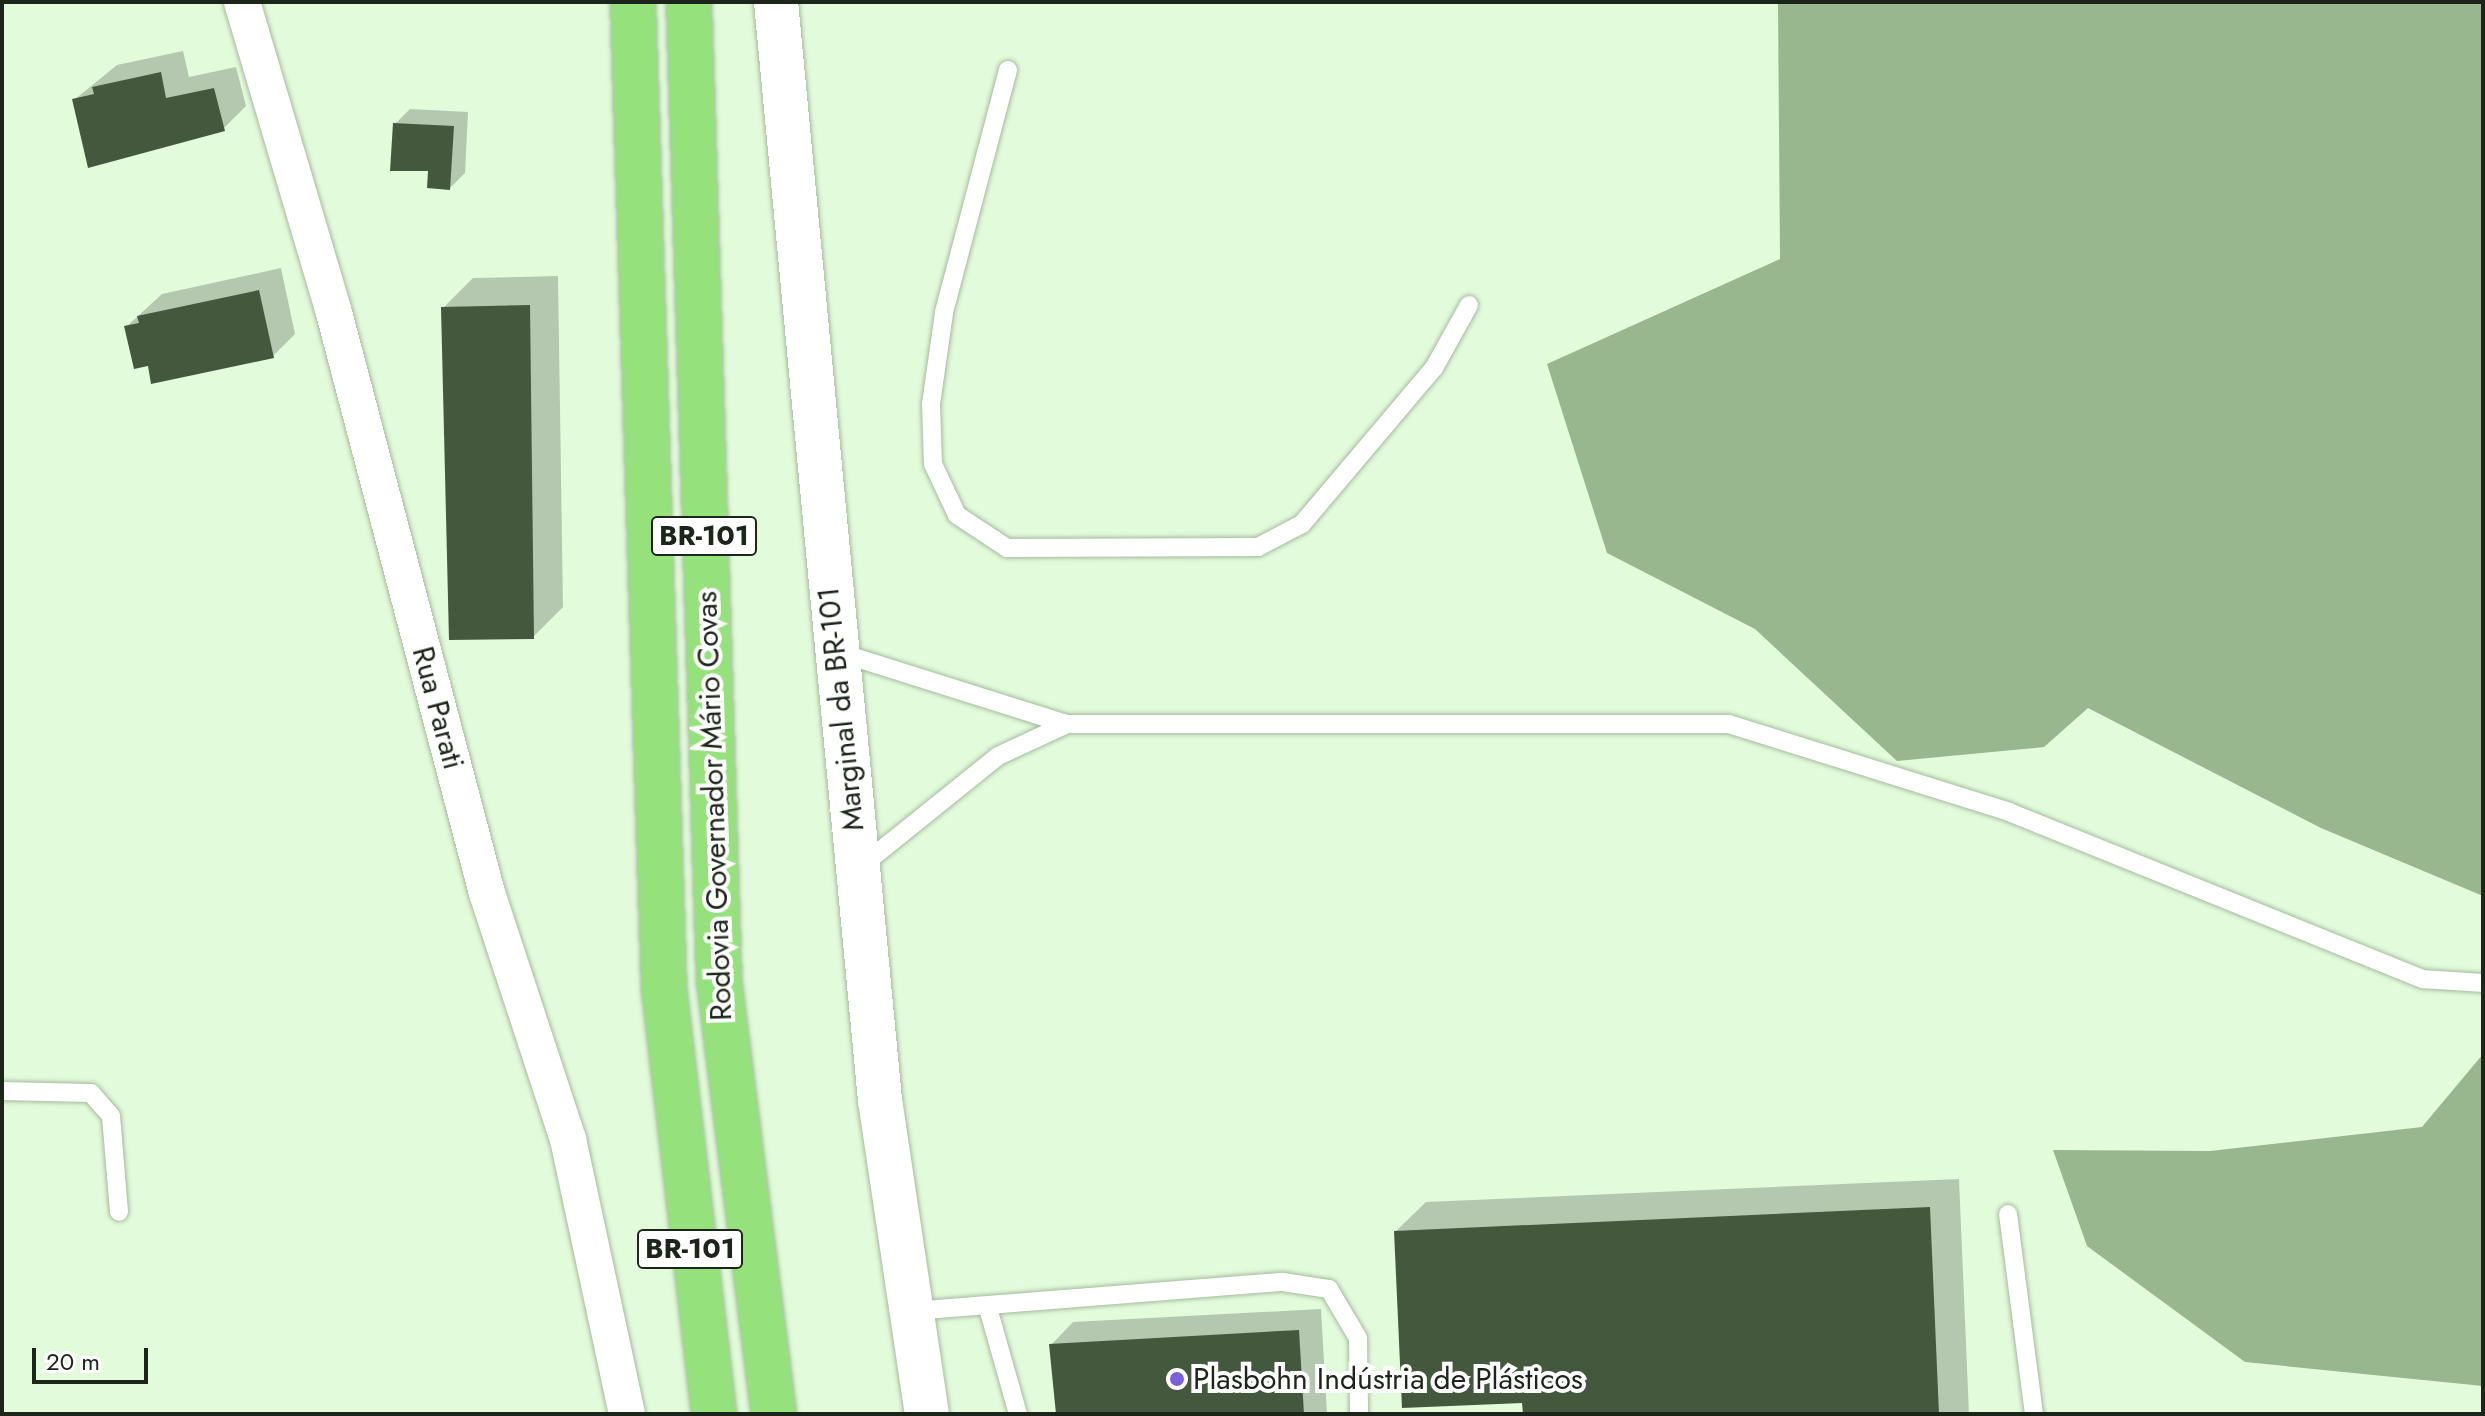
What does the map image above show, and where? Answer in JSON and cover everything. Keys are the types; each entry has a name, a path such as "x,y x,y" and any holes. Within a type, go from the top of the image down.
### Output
{"highway":[{"name":"Rodovia Governador Mário Covas","path":"633,2 664,988 714,1414"},
{"name":"Rodovia Governador Mário Covas","path":"689,2 718,965 774,1414"}],"main road":[{"name":"Marginal da BR-101","path":"776,2 858,869 909,1311 927,1414"}],"street":[{"name":"Rua Parati","path":"242,2 333,309 487,893 572,1154 627,1414"}],"lane":[{"path":"1008,70 944,313 931,404 933,464 957,515 1007,548 1258,547 1302,524 1434,368 1469,305"},
{"path":"836,652 1067,724 1729,724 2009,812 2423,979 2483,983"},
{"path":"858,869 998,756 1067,724"},
{"path":"2,1091 91,1093 111,1116 119,1212"},
{"path":"2008,1214 2034,1414"},
{"path":"909,1311 988,1308 1283,1282 1329,1289 1358,1338 1359,1414"},
{"path":"988,1308 1018,1414"}],"green space":[{"path":"1778,2 2483,2 2483,896 2321,828 2088,708 2044,747 1897,761 1755,629 1607,553 1547,364 1780,259"},
{"path":"2483,1054 2483,1386 2245,1362 2087,1246 2053,1150 2210,1151 2422,1127"}],"building":[{"path":"161,72 166,98 214,88 225,131 88,168 72,99 94,94 92,87"},
{"path":"393,123 454,126 450,190 427,188 428,171 390,171"},
{"path":"259,290 274,358 151,384 148,366 134,369 124,326 139,323 137,316"},
{"path":"530,305 534,639 449,640 441,307"},
{"path":"1930,1207 1939,1414 1523,1414 1522,1403 1402,1408 1394,1231"},
{"name":"Plasbohn Indústria de Plásticos","path":"1299,1330 1304,1414 1056,1414 1049,1344"}],"place":[{"name":"Plasbohn Indústria de Plásticos","path":"1177,1379"}]}
